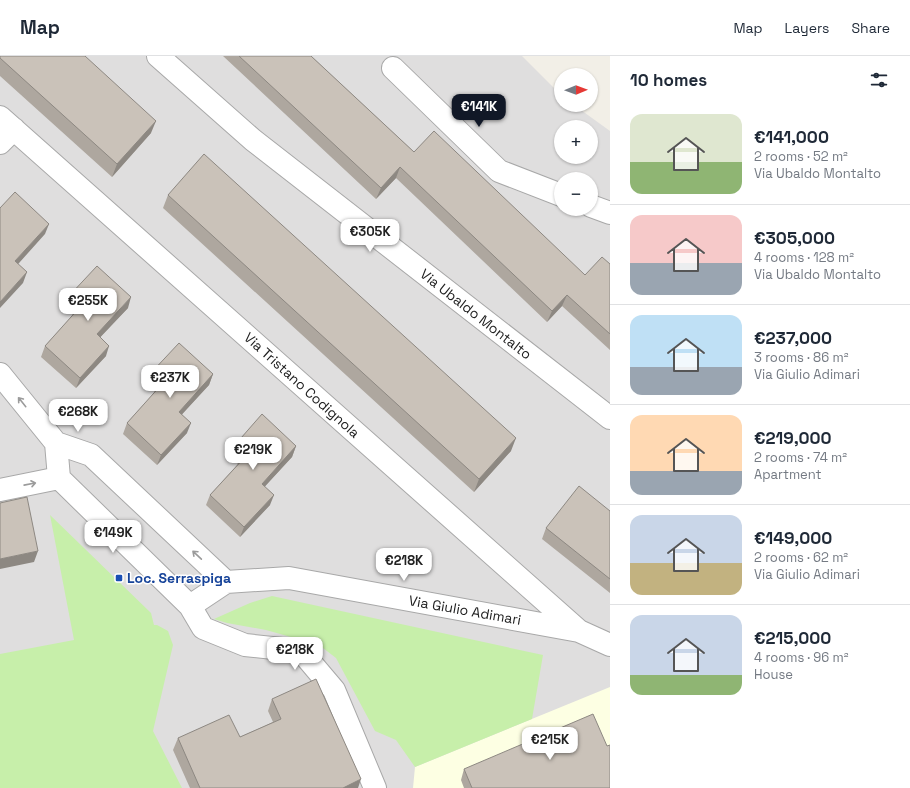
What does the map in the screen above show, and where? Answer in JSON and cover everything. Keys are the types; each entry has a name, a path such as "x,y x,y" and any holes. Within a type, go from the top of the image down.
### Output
{"street":[{"name":"Via Ubaldo Montalto","path":"158,56 253,140 610,418"},
{"path":"393,68 499,172 554,192"},
{"name":"Via Tristano Codignola","path":"5,130 579,631 610,645"},
{"path":"598,209 610,213"},
{"path":"0,374 56,443 91,455 226,582 190,606"},
{"path":"56,443 59,478 190,606 203,628 245,645 301,651 334,690 375,788"},
{"path":"0,490 59,478"},
{"name":"Via Giulio Adimari","path":"226,582 289,578 579,631"}],"shaded area":[{"path":"0,56 522,56 554,88 554,112 584,112 595,120 554,120 554,164 598,164 598,122 610,131 610,788 0,788"},
{"path":"610,687 610,788 413,788 415,767"}],"green space":[{"path":"50,515 151,613 154,625 168,631 173,645 153,731 182,788 0,788 0,654 74,640"},
{"path":"272,596 543,655 532,719 415,767 396,740 375,731 336,658 319,645 266,630 227,623 214,619 250,603"}],"building":[{"path":"0,56 85,56 156,121 117,164 0,58"},
{"path":"239,56 311,56 414,152 434,131 585,275 602,257 610,264 610,334 567,295 552,311 400,167 381,188"},
{"path":"204,154 516,438 479,479 168,195"},
{"path":"15,192 49,224 15,261 27,272 0,302 0,208"},
{"path":"97,266 131,297 97,334 109,346 80,378 45,346 80,307 69,296"},
{"path":"179,343 213,374 179,412 191,423 161,455 127,423 162,384 150,374"},
{"path":"262,414 296,446 262,484 274,495 244,527 210,495 245,457 234,446"},
{"path":"579,486 610,511 610,579 546,528"},
{"path":"27,497 38,551 0,559 0,503"},
{"path":"316,679 361,779 343,788 200,788 178,738 229,715 240,737 281,719 272,699"},
{"path":"593,714 607,746 610,745 610,788 472,788 464,769"}],"place":[{"name":"Loc. Serraspiga","path":"119,578"}]}
